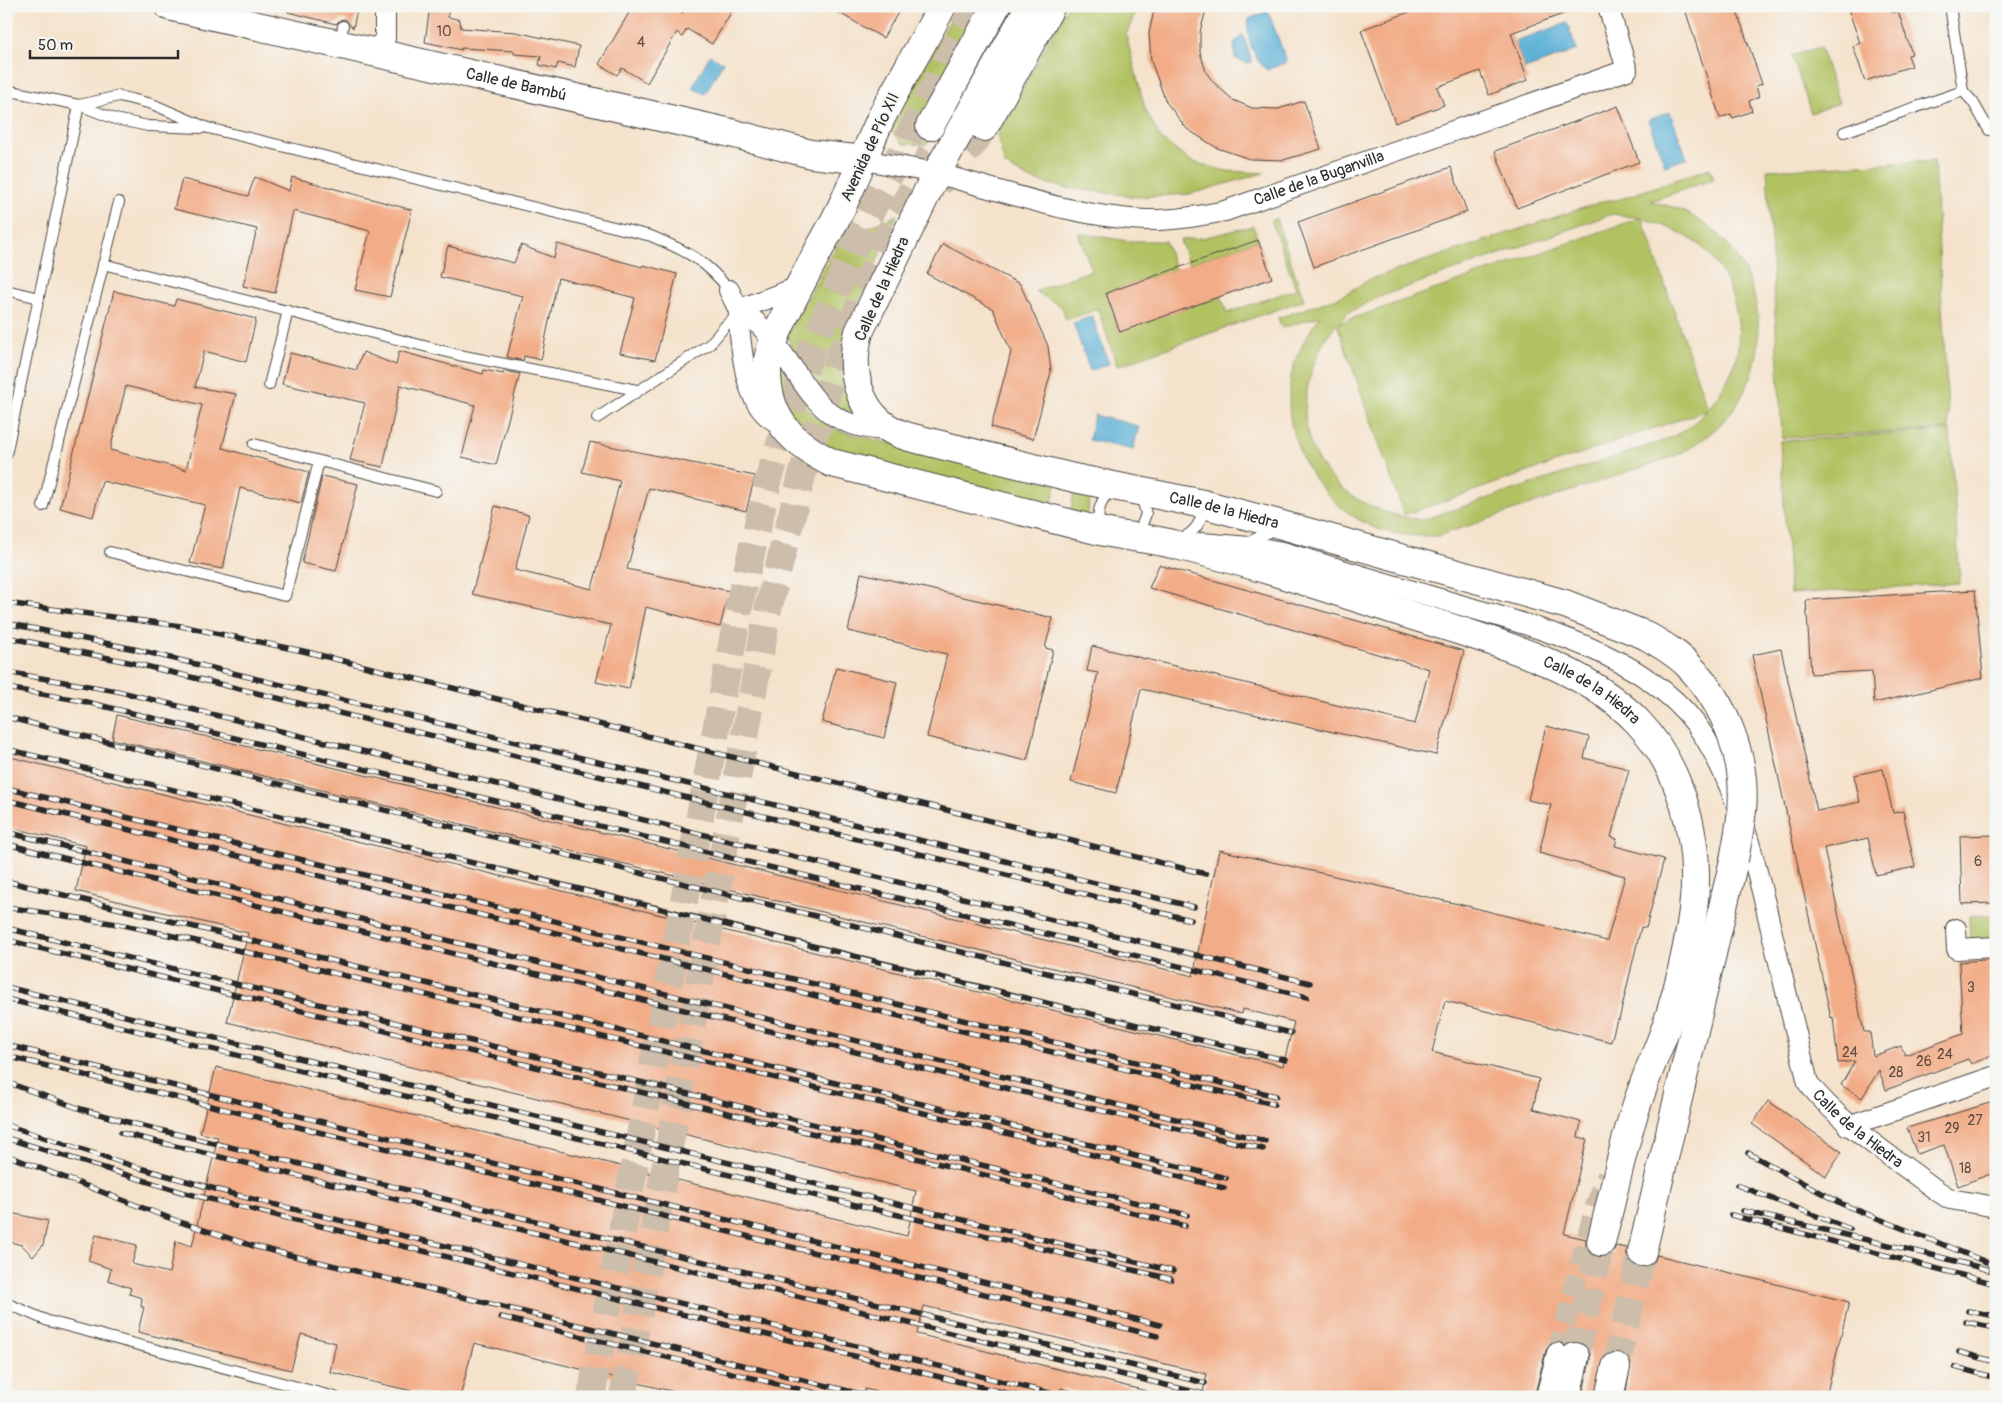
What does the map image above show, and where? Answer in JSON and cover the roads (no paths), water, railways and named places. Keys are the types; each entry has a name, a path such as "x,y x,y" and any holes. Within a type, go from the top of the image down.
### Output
{"main road":[{"name":"Calle de Bambú","path":"169,6 341,35 374,52 731,132 811,154 864,160"},
{"name":"Avenida de Pío XII","path":"798,287 836,219 882,117 942,6"},
{"path":"930,126 996,6"},
{"path":"936,174 1030,6"},
{"path":"984,127 1051,6"},
{"name":"Calle de la Hiedra","path":"936,174 859,332 855,350 855,378 862,396 878,421 889,430 909,437 1069,477 1203,504 1275,522 1565,604 1604,617 1645,635 1670,650 1689,666 1709,692 1722,713 1734,744 1742,786 1742,809 1734,860 1642,1252"},
{"name":"Calle de la Hiedra","path":"798,287 774,341 768,358 767,374 775,411 781,424 794,440 812,453 832,463 1100,531 1134,539 1170,543 1312,584 1512,648 1567,673 1612,700 1638,722 1677,783 1692,832 1695,899 1667,1025 1641,1092 1601,1242"},
{"name":"Calle de la Hiedra","path":"1641,1092 1657,1136 1660,1170"},
{"path":"1566,1355 1566,1397"},
{"path":"1609,1397 1616,1367"}],"street":[{"path":"374,52 385,38 385,6"},
{"name":"Calle de la Buganvilla","path":"936,174 1062,208 1110,216 1148,220 1200,216 1225,211 1627,70 1608,6"},
{"path":"864,160 936,174"},
{"path":"740,314 748,306 798,287"},
{"name":"Calle de la Hiedra","path":"729,290 740,314 739,334 744,363 756,401 764,414 781,424"},
{"name":"Calle de la Hiedra","path":"740,314 754,319 774,341 793,365 803,384 830,415 851,424 889,430"},
{"name":"Calle de la Hiedra","path":"1170,543 1242,546 1283,552 1558,635 1619,661 1644,676 1671,699 1704,735 1732,792 1753,853 1808,1083 1826,1106 1848,1126 1936,1190 1950,1199 1996,1207"},
{"path":"1956,929 1957,950 1996,948"},
{"path":"1848,1126 1996,1076"},
{"path":"1965,1203 1996,1194"},
{"path":"1546,1397 1566,1355"}],"lane":[{"path":"1950,6 1963,91 1974,102 1989,130 1996,129"},
{"path":"6,90 79,105 115,119 148,126 208,128"},
{"path":"1844,132 1963,91"},
{"path":"79,105 119,96 152,104 208,128 652,236 683,250 705,263 729,290"},
{"path":"6,455 79,105"},
{"path":"43,506 119,202"},
{"path":"103,264 460,355 637,390"},
{"path":"6,290 39,298"},
{"path":"269,385 288,311"},
{"path":"597,418 637,390 710,344 725,326 740,314"},
{"path":"254,444 436,491"},
{"path":"110,552 285,596 319,461"},
{"path":"1100,531 1099,510 1104,498 1128,488"},
{"name":"Calle de la Hiedra","path":"1128,488 1143,497 1146,514 1140,533 1134,539"},
{"path":"1170,543 1188,536 1198,526 1203,514 1203,504"},
{"path":"1242,546 1267,533 1275,522"},
{"path":"6,1303 48,1321 334,1397"}],"water":[{"path":"1268,11 1287,62 1267,70 1262,66 1251,47 1248,25 1249,19"},
{"path":"1567,23 1577,50 1525,69 1515,41"},
{"path":"1243,34 1252,62 1246,63 1235,58 1234,43"},
{"path":"710,55 723,62 705,94 692,88"},
{"path":"1670,112 1687,158 1665,166 1648,120"},
{"path":"1092,316 1109,364 1090,371 1073,323"},
{"path":"1094,415 1139,426 1133,450 1089,440"}],"tunnel":[{"path":"591,1397 741,597 768,481 810,353 861,231 975,6"},
{"path":"623,1397 769,605 802,475 834,372 881,249 973,75"},
{"path":"938,184 976,140 984,127"},
{"path":"1557,1353 1595,1206 1607,1175"},
{"path":"1575,1357 1601,1242"},
{"path":"1616,1367 1642,1252"}],"railway":[{"path":"6,603 181,626 303,651 1206,874"},
{"path":"6,623 134,649 1194,907"},
{"path":"6,637 133,663 1191,920"},
{"path":"6,672 117,691 1310,983"},
{"path":"6,688 78,700 1307,997"},
{"path":"6,717 1291,1033"},
{"path":"6,749 965,984 1285,1060"},
{"path":"6,788 1276,1096"},
{"path":"6,800 920,1021 1274,1104"},
{"path":"6,832 1265,1141"},
{"path":"6,844 913,1066 1263,1149"},
{"path":"6,881 1226,1178"},
{"path":"6,907 124,925 241,951 974,1125 1224,1188"},
{"path":"6,928 1187,1215"},
{"path":"6,940 961,1169 1185,1226"},
{"path":"6,987 1173,1271"},
{"path":"6,999 775,1186 1171,1279"},
{"path":"6,1045 1160,1325"},
{"path":"6,1056 1157,1336"},
{"path":"6,1082 81,1109 135,1124 1205,1383"},
{"path":"6,1125 136,1167 244,1197 1066,1397"},
{"path":"121,1133 1203,1394"},
{"path":"6,1138 185,1193 1022,1397"},
{"path":"1748,1153 1842,1204 1996,1266"},
{"path":"6,1155 177,1221 253,1246 873,1397"},
{"path":"1737,1185 1850,1229"},
{"path":"1743,1211 1993,1271"},
{"path":"1731,1215 1996,1284"},
{"path":"1968,1311 1996,1316"},
{"path":"501,1317 831,1397"},
{"path":"1966,1322 1996,1328"},
{"path":"1959,1352 1996,1362"},
{"path":"1955,1367 1996,1378"}]}
